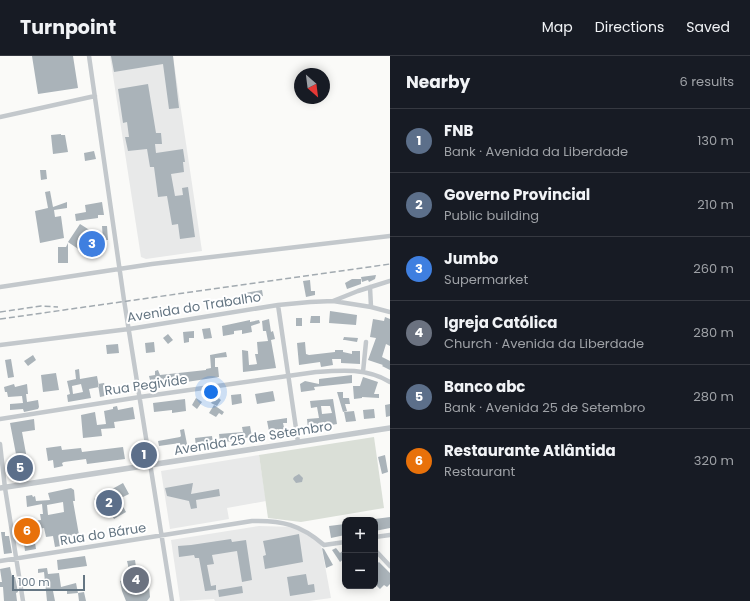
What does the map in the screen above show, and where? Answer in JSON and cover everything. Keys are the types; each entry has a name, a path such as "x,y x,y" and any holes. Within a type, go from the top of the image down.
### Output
{"street":[{"path":"89,56 120,270 172,601"},
{"path":"0,117 95,96"},
{"path":"0,287 152,264 390,236"},
{"path":"333,301 370,286 390,281"},
{"path":"370,286 371,307"},
{"name":"Avenida do Trabalho","path":"0,344 129,329 278,304 333,301 371,307 390,312"},
{"path":"278,304 298,442"},
{"path":"363,372 366,342"},
{"name":"Rua Pegivide","path":"0,419 140,397 289,376 344,370 363,372 382,377 390,382"},
{"name":"Avenida 25 de Setembro","path":"2,488 390,428"},
{"path":"0,444 2,488 23,601"},
{"name":"Rua do Bárue","path":"0,561 252,522 268,521 300,528 324,545 342,542"},
{"path":"378,537 390,535"},
{"path":"378,553 390,566"}],"shaded area":[{"path":"110,56 173,56 202,251 146,259 141,257"},
{"path":"374,437 384,508 301,522 268,518 259,455"},
{"path":"259,455 266,501 227,508 229,519 170,529 161,471"},
{"path":"259,526 295,527 321,544 331,598 309,601 215,601 214,599 180,601 171,540"}],"building":[{"path":"32,56 73,56 78,88 38,94"},
{"path":"111,56 173,56 179,108 169,109 163,64 114,72"},
{"path":"148,84 156,133 161,133 162,144 155,144 156,153 183,149 185,162 183,162 184,172 171,174 175,196 183,195 182,188 188,187 195,237 180,239 178,224 172,225 167,196 158,197 154,167 150,167 147,149 128,151 125,137 129,137 127,122 123,123 118,89"},
{"path":"51,135 65,135 68,152 53,154"},
{"path":"94,151 96,159 85,161 84,153"},
{"path":"40,170 46,170 47,179 41,180"},
{"path":"50,191 53,207 67,202 67,208 54,210 55,217 61,216 64,238 40,243 35,211 48,208 45,192"},
{"path":"102,202 104,215 98,215 98,218 76,221 75,214 86,212 85,205"},
{"path":"80,224 99,236 87,255 68,242"},
{"path":"102,226 107,226 108,240 103,240"},
{"path":"68,243 68,263 58,263 58,247 66,247"},
{"path":"376,275 375,279 369,282 368,280 362,282 361,277"},
{"path":"352,279 361,279 361,284 347,289 345,283"},
{"path":"310,280 311,291 315,291 315,295 306,297 303,281"},
{"path":"262,290 263,296 255,297 255,302 228,306 227,299 245,296 245,293"},
{"path":"330,311 357,315 356,325 329,323"},
{"path":"311,316 320,316 320,323 310,323"},
{"path":"385,317 390,319 390,346 386,344 382,357 390,361 390,370 382,366 383,365 368,360 376,338 370,337 373,319 384,321"},
{"path":"296,318 302,318 302,326 296,326"},
{"path":"269,319 271,332 273,331 275,339 271,340 276,368 243,372 242,350 248,351 249,365 257,364 255,354 258,354 257,342 268,341 266,331 263,331 262,321"},
{"path":"250,320 250,322 259,320 260,323 251,326 252,332 242,334 242,330 234,331 234,334 223,336 222,326"},
{"path":"210,328 212,338 204,339 202,329"},
{"path":"194,331 194,338 189,338 189,342 184,343 183,332"},
{"path":"168,334 173,340 168,344 163,338"},
{"path":"344,337 358,338 357,342 343,340"},
{"path":"154,342 155,352 146,353 145,343"},
{"path":"305,342 306,354 309,355 335,352 335,350 343,350 343,352 352,354 352,351 360,351 360,364 341,363 341,359 332,359 333,365 321,367 320,362 299,365 297,343"},
{"path":"118,344 119,353 107,354 106,345"},
{"path":"226,352 227,357 215,358 215,367 218,367 219,377 167,385 166,383 157,386 156,380 150,380 149,376 155,375 155,371 158,370 160,375 206,370 211,368 210,355"},
{"path":"33,355 36,360 28,366 24,361"},
{"path":"11,359 14,377 8,378 5,360"},
{"path":"79,369 80,379 97,376 99,387 89,389 91,398 68,402 67,395 70,394 67,381 76,379 75,370","holes":["81,384 83,392 73,394 72,386"]},
{"path":"56,373 59,390 43,392 41,375"},
{"path":"352,375 352,383 314,387 315,390 301,392 300,384 305,381 319,384 319,379"},
{"path":"363,377 378,382 374,394 379,394 379,398 362,397 354,399 353,386 360,386"},
{"path":"104,383 109,395 100,397 98,384"},
{"path":"14,384 15,387 27,384 27,402 38,400 38,409 24,412 23,409 10,410 10,404 23,403 22,396 8,397 7,392 5,392 4,387"},
{"path":"129,384 130,391 118,394 117,386"},
{"path":"273,391 275,401 257,404 255,394"},
{"path":"337,392 343,392 343,398 349,398 350,404 345,404 347,411 343,412"},
{"path":"241,394 242,403 232,405 231,395"},
{"path":"216,396 221,400 217,406 211,403"},
{"path":"196,398 202,402 197,409 192,405"},
{"path":"185,399 186,411 172,413 172,410 154,412 153,403"},
{"path":"333,399 337,424 308,429 307,419 319,418 317,407 311,408 310,401","holes":["321,406 330,406 332,413 322,414"]},
{"path":"390,404 390,416 386,417 385,405"},
{"path":"214,405 224,412 222,415 219,413 216,417 209,413"},
{"path":"117,406 118,410 133,407 135,419 114,422 115,428 101,429 102,436 83,438 81,415 95,412 97,425 106,424 104,411 113,409 113,407"},
{"path":"374,409 375,418 364,419 363,410"},
{"path":"354,411 356,421 346,422 344,412"},
{"path":"287,418 287,423 283,423 285,432 279,433 278,429 269,431 267,421"},
{"path":"34,419 35,430 22,432 27,459 22,460 24,468 33,466 34,472 20,475 10,423"},
{"path":"250,426 252,437 237,439 238,441 220,442 219,434 243,432 242,427"},
{"path":"184,429 188,449 181,450 180,443 159,446 158,441 180,437 180,430"},
{"path":"212,436 213,444 196,447 195,438"},
{"path":"143,445 145,456 133,458 132,446"},
{"path":"61,446 62,450 81,448 82,452 123,447 125,459 87,464 86,459 64,462 62,463 63,466 54,468 53,460 48,461 46,448"},
{"path":"385,455 388,472 382,474 378,457"},
{"path":"299,474 303,478 302,482 296,483 293,479"},
{"path":"123,483 129,494 119,499 126,512 114,519 107,506 100,510 94,499"},
{"path":"193,483 191,494 219,489 220,496 196,500 197,508 191,509 189,501 167,496 165,488"},
{"path":"71,488 74,490 75,501 73,501 79,535 83,534 84,542 55,547 53,536 46,537 44,528 33,530 36,549 25,551 21,522 41,520 40,514 43,514 42,504 27,507 26,496 35,496 36,501 50,500 48,493","holes":["63,502 64,512 48,515 47,505"]},
{"path":"390,517 390,528 378,530 378,519"},
{"path":"342,524 342,536 331,538 329,526"},
{"path":"1,532 5,532 5,536 9,536 12,553 4,554"},
{"path":"299,534 303,562 265,569 263,556 266,555 263,541"},
{"path":"231,539 232,542 246,540 252,580 242,582 237,551 212,555 214,564 207,565 211,586 216,585 216,590 205,591 199,558 195,558 194,555 179,557 178,546"},
{"path":"322,548 333,565 326,568"},
{"path":"336,548 340,553 342,551 342,560 340,562 332,550"},
{"path":"85,556 87,566 58,570 57,560"},
{"path":"135,560 137,574 140,574 141,577 148,576 150,597 147,601 126,601 122,591 120,581 127,579 127,575 130,574 127,561"},
{"path":"379,562 390,573 390,584 387,587 384,585 380,589 378,587"},
{"path":"10,567 12,577 15,577 18,592 16,593 17,601 4,601 3,587 0,587 0,582 2,582 0,569"},
{"path":"47,568 48,574 59,573 61,587 76,583 78,593 67,594 67,589 53,591 55,601 47,601 44,572 38,573 38,569"},
{"path":"306,574 308,585 314,584 315,592 290,596 287,577"},
{"path":"242,586 243,593 219,597 218,590"},
{"path":"84,592 86,601 79,601 78,593"}],"railway":[{"path":"0,319 390,264"},
{"path":"0,312 41,306 58,307"}],"place":[{"name":"Jumbo","path":"92,244"},
{"name":"FNB","path":"144,455"},
{"name":"Banco abc","path":"20,468"},
{"name":"Governo Provincial","path":"109,503"},
{"name":"Restaurante Atlântida","path":"27,531"},
{"name":"Igreja Católica","path":"136,580"}]}
